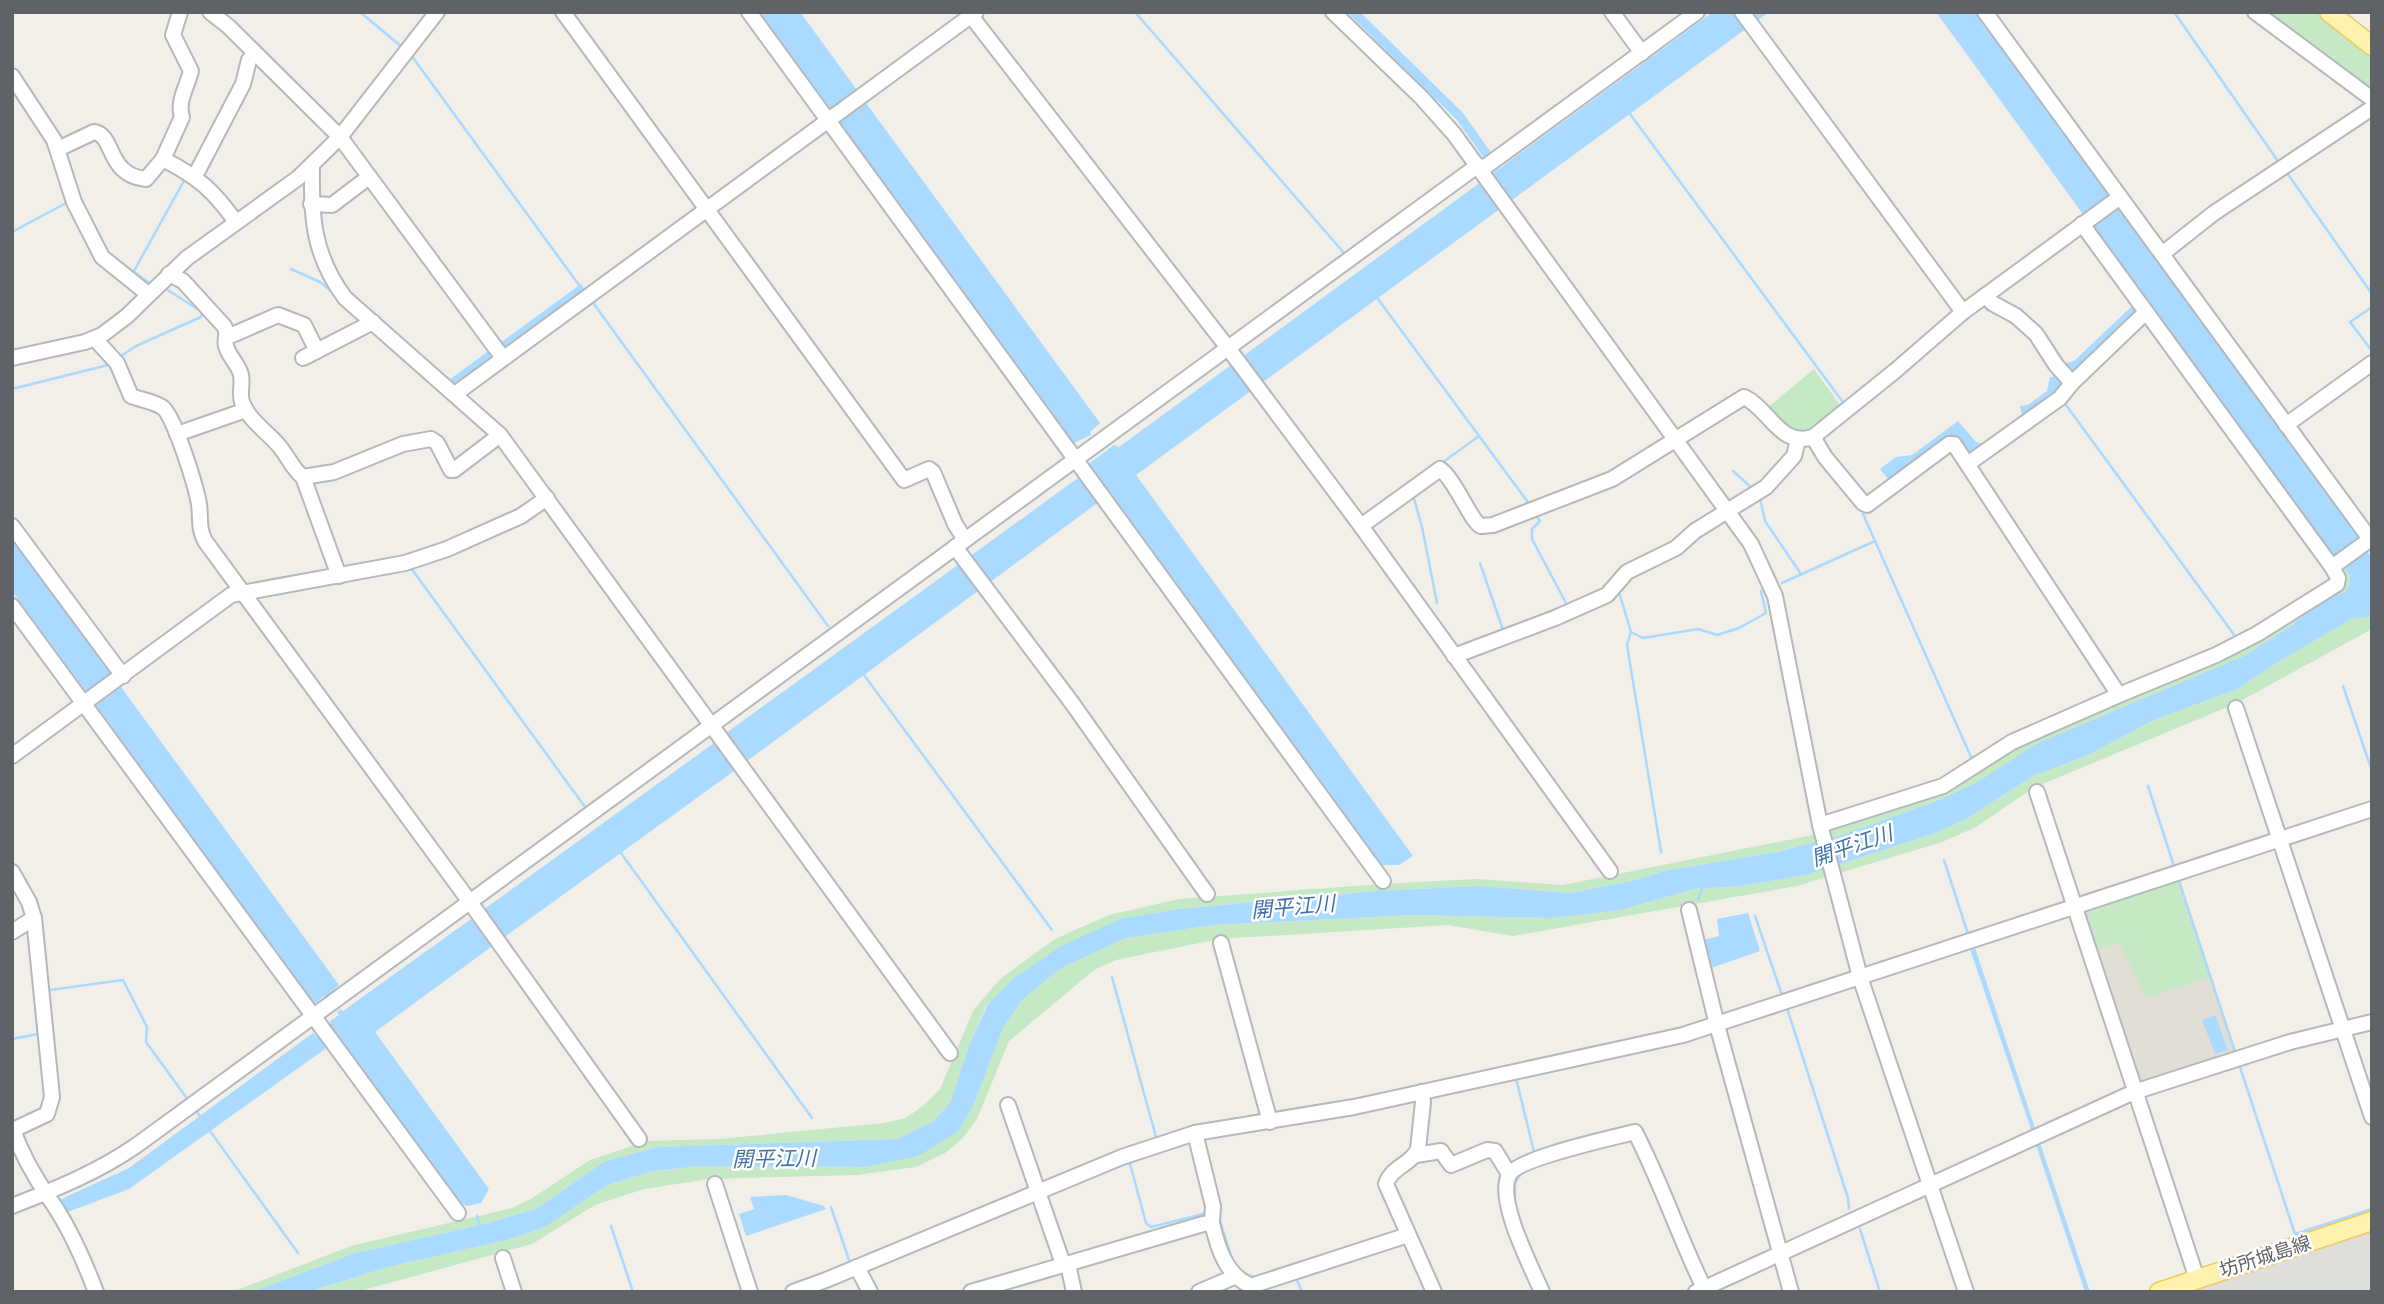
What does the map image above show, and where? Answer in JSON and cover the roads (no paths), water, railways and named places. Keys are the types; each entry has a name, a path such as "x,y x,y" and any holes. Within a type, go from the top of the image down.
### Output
{"main road":[{"path":"2329,12 2372,46"},
{"name":"坊所城島線","path":"2159,1292 2372,1221"}],"street":[{"path":"58,149 99,132 121,170 141,178 146,178 163,159 180,125 182,96 191,71 173,35 180,12"},
{"path":"210,12 228,26 340,137 503,358"},
{"path":"12,358 95,339 112,329 187,258 312,166 340,137 437,12"},
{"path":"563,12 904,480 929,469 933,472 955,524 961,548 988,593 1072,703 1207,894"},
{"path":"749,12 1383,881"},
{"path":"1334,12 1422,98 1454,134 1751,544 1775,596 1821,828 1860,977 1966,1292"},
{"path":"1612,12 1642,53"},
{"path":"12,1206 78,1180 118,1158 711,725 1080,465 1698,12"},
{"path":"1742,12 1963,312"},
{"path":"1985,12 2369,540 2334,566"},
{"path":"2255,12 2372,99"},
{"path":"455,394 972,14 1361,526 1610,871"},
{"path":"195,176 243,84 249,60 255,54"},
{"path":"12,76 58,149 74,202 102,257 148,294"},
{"path":"2162,254 2214,213 2372,108"},
{"path":"163,159 195,176 220,200 236,222"},
{"path":"312,166 313,228 330,275 345,298 500,435 950,1053"},
{"path":"311,204 332,205 369,177"},
{"path":"1454,656 1555,618 1607,595 1627,572 1676,548 1695,531 1766,487 1806,438 1895,371 1963,312 2120,197"},
{"path":"1821,828 1943,786 2012,742 2216,656 2337,584 2334,566 2082,224"},
{"path":"169,274 183,281 224,326 228,335 226,344 242,378 241,397 246,410 255,424 268,433 303,477 339,576"},
{"path":"1986,295 1992,303 2016,316 2036,334 2067,377"},
{"path":"1969,463 2060,398 2067,377 2146,312"},
{"path":"228,335 278,315 304,325 317,351"},
{"path":"303,358 373,322"},
{"path":"95,339 117,363 131,396 164,407 194,481 201,533 241,593 470,902 639,1139"},
{"path":"2287,425 2372,363"},
{"path":"1361,526 1440,469 1456,486 1477,522 1482,526 1493,525 1598,486 1744,397 1785,434 1806,438 1865,505 1951,443 1969,463 2119,695"},
{"path":"177,434 246,410"},
{"path":"303,477 334,472 404,444 430,439 437,443 451,470 454,470 500,435"},
{"path":"12,756 231,595 405,563 447,549 521,516 547,498"},
{"path":"12,526 123,676"},
{"path":"12,606 458,1213"},
{"path":"2236,708 2372,1117"},
{"path":"2037,792 2197,1279"},
{"path":"793,1292 1122,1157 1195,1133 1354,1107 1683,1035 2372,809"},
{"path":"12,872 29,902 34,918 52,1097 47,1114 13,1130 36,1181 88,1270 96,1292"},
{"path":"1689,910 1689,920 1717,1025 1791,1292"},
{"path":"12,932 34,918"},
{"path":"1221,943 1270,1122"},
{"path":"1542,1292 1508,1204 1506,1186 1509,1174 1534,1158 1635,1132 1649,1158 1688,1253 1700,1290 2134,1092 2290,1042 2372,1022"},
{"path":"1416,1155 1423,1101 1421,1092"},
{"path":"1007,1105 1074,1292"},
{"path":"1195,1133 1213,1206 1212,1223 1220,1249 1234,1277 1252,1289 1408,1235"},
{"path":"1434,1292 1385,1184 1387,1179 1399,1166 1416,1155 1441,1151 1451,1165 1487,1150 1495,1151 1500,1155 1509,1174"},
{"path":"715,1184 750,1292"},
{"path":"971,1292 1166,1233 1212,1223"},
{"path":"503,1258 514,1292"},
{"path":"857,1267 870,1292"},
{"path":"1199,1292 1234,1277"}],"water":[{"path":"760,12 800,12 857,90 846,99 855,111 866,103 1100,423 1090,432 1091,435 1074,443 840,122 851,114 842,102 831,109"},
{"path":"1347,12 1360,12 1463,113 1492,154 1485,159 1456,119"},
{"path":"1713,12 1769,12 1136,475 1413,856 1399,865 1382,865 1111,493 747,761 738,749 725,758 734,771 503,938 495,927 484,935 491,947 375,1032 489,1189 481,1203 467,1206 460,1203 330,1027 330,1021 339,1015 337,1012 341,1009 343,1011 471,919 478,928 490,920 483,910 714,743 722,753 734,745 726,733 1089,470 1086,466 1114,445 1119,447"},
{"name":"開平江川","path":"1936,12 1976,12 2360,536 2355,540 2372,558 2372,616 2351,619 2238,689 2156,719 2086,756 2033,776 1968,818 1936,833 1806,875 1741,886 1694,889 1621,910 1554,918 1412,915 1214,925 1126,938 1061,968 1022,1000 1003,1028 974,1104 958,1132 918,1156 864,1167 701,1166 653,1171 607,1185 545,1227 507,1240 388,1267 317,1289 315,1292 252,1292 355,1253 480,1225 536,1209 605,1161 658,1147 896,1139 933,1122 951,1101 970,1043 987,1006 1013,979 1061,946 1121,919 1179,909 1376,891 1478,886 1571,893 1631,881 1664,871 1777,852 1842,835 1939,800 1981,780 2036,744 2244,656 2327,599 2345,592 2350,585 2350,575 2342,565 2345,563 2337,553 2332,557"},
{"path":"581,284 585,290 504,348 500,343"},
{"path":"2132,306 2138,313 2058,395 1974,455 1969,454 1955,435 1950,435 1868,498 1865,497 1888,479 1880,469 1896,457 1912,455 1958,421 1976,442 1984,444 2022,416 2020,406 2028,405 2047,391 2050,377 2058,376 2045,337 2066,363 2074,361"},
{"path":"490,350 494,355 453,385 449,380"},
{"path":"12,538 112,675 87,693 12,591"},
{"path":"121,687 339,985 326,997 314,1004 96,705"},
{"path":"1748,913 1760,951 1711,968 1703,940 1719,936 1717,919"},
{"path":"1974,945 2036,1131 2032,1132 1969,946"},
{"path":"2215,1015 2228,1050 2215,1054 2202,1020"},
{"path":"313,1033 322,1041 325,1049 129,1189 65,1213 59,1200 129,1168"},
{"path":"2040,1143 2090,1292 2085,1292 2036,1145"},
{"path":"786,1195 824,1206 826,1209 746,1236 739,1214 754,1209 750,1197"}],"waterway":[{"path":"360,12 402,47"},
{"path":"1135,12 1344,253"},
{"path":"2174,12 2280,164"},
{"path":"411,55 579,285"},
{"path":"1630,114 1845,405"},
{"path":"66,151 79,195 109,254 148,282"},
{"path":"2287,173 2372,294"},
{"path":"134,271 186,177"},
{"path":"12,232 68,202"},
{"path":"291,269 320,282 336,295"},
{"path":"118,358 136,346 201,317 202,312 163,287"},
{"path":"1378,299 1530,505"},
{"path":"591,300 828,626"},
{"path":"2372,307 2350,322 2372,351"},
{"path":"12,389 108,365"},
{"path":"2066,405 2235,636"},
{"path":"1439,465 1479,436"},
{"path":"1733,471 1754,490"},
{"path":"1413,495 1437,603"},
{"path":"1760,498 1765,521 1801,574"},
{"path":"1863,514 1971,757"},
{"path":"1536,516 1540,521 1532,529 1532,539 1567,605"},
{"path":"1782,583 1875,541"},
{"path":"1480,563 1503,630 1505,629"},
{"path":"411,568 585,807"},
{"path":"1618,589 1631,632 1643,638 1698,629 1717,635 1739,628 1766,613 1761,591"},
{"path":"1556,609 1566,606"},
{"path":"1512,627 1542,615"},
{"path":"1631,632 1627,645 1661,852"},
{"path":"864,675 1052,930"},
{"path":"2343,686 2372,771"},
{"path":"12,747 35,730"},
{"path":"2148,786 2175,869"},
{"path":"621,853 812,1118"},
{"path":"1944,860 1969,937"},
{"path":"2178,878 2235,1052"},
{"path":"1698,899 1702,889"},
{"path":"1755,916 1782,995"},
{"path":"1112,977 1156,1137"},
{"path":"50,990 123,980 147,1027 146,1042 186,1097"},
{"path":"12,1039 38,1034 35,1001"},
{"path":"1787,1008 1848,1198 1849,1209"},
{"path":"2240,1067 2295,1234 2372,1209"},
{"path":"1516,1078 1534,1152"},
{"path":"197,1112 200,1116"},
{"path":"1288,1125 1300,1123"},
{"path":"210,1131 298,1253"},
{"path":"1129,1160 1146,1223 1151,1227 1207,1213"},
{"path":"1515,1198 1515,1183 1522,1172"},
{"path":"831,1207 850,1263"},
{"path":"1218,1215 1232,1259"},
{"path":"477,1216 480,1226"},
{"path":"611,1226 633,1292"},
{"path":"1860,1229 1880,1292"},
{"path":"1242,1273 1254,1277 1282,1268"},
{"path":"1296,1278 1302,1292"}]}
